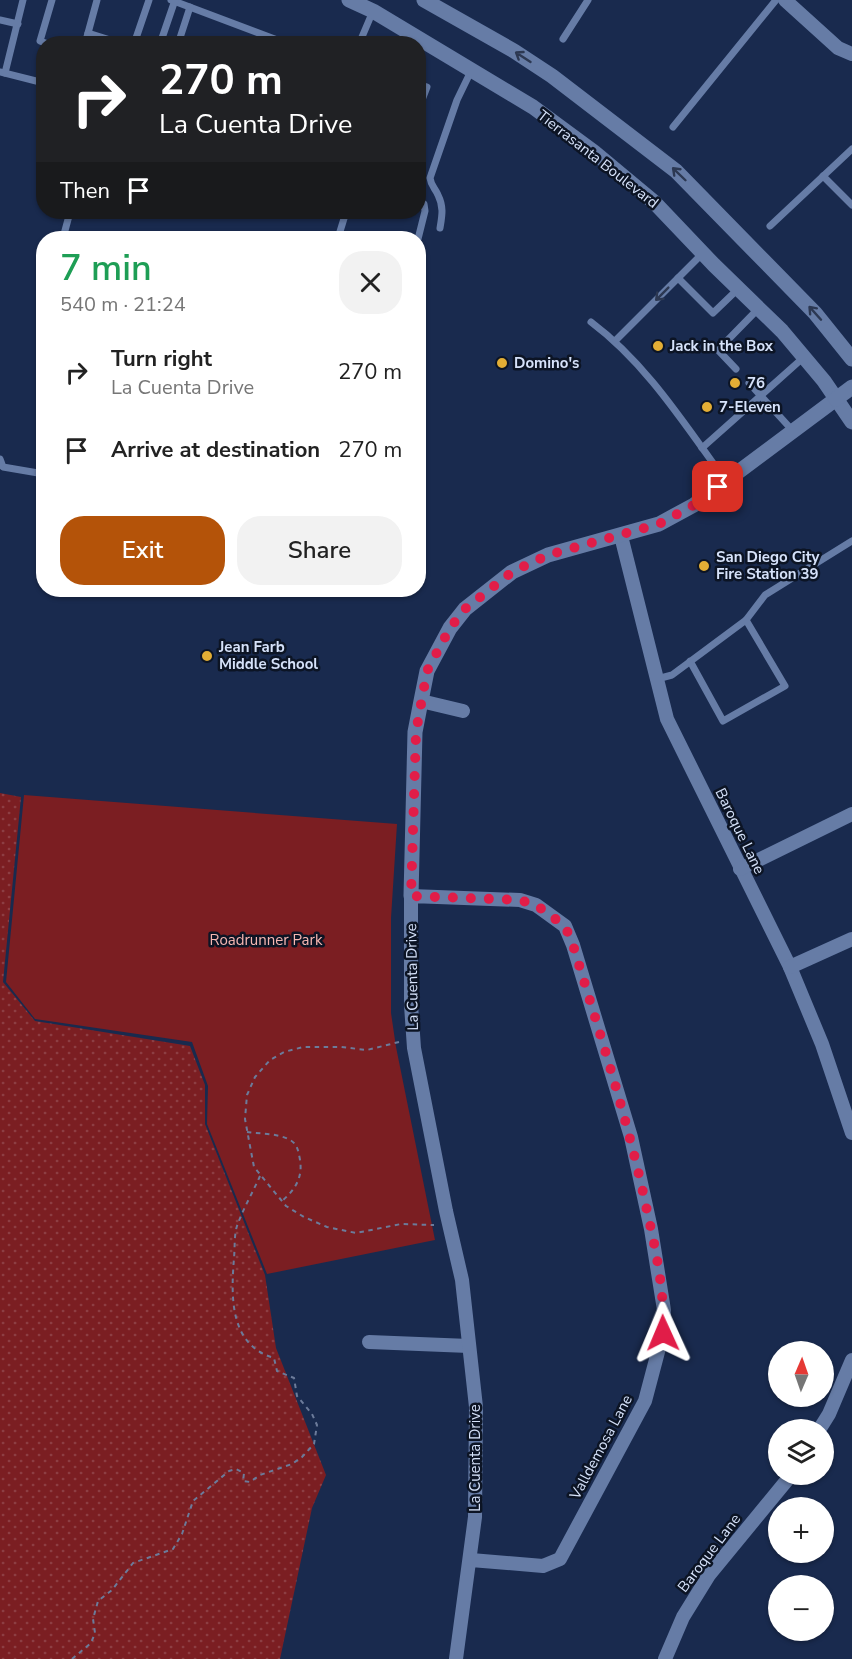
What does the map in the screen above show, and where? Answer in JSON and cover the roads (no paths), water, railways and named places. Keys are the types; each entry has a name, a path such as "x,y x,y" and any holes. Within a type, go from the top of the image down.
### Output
{"main road":[{"name":"Tierrasanta Boulevard","path":"349,0 374,11 416,36"},
{"path":"424,0 514,51 552,76 676,171 815,313 852,358"},
{"name":"Tierrasanta Boulevard","path":"426,42 533,107 594,152 654,202 783,331 852,422"},
{"name":"La Cuenta Drive","path":"411,896 416,732 421,700 427,671 450,628 465,609 512,572 548,555 659,524 694,505 852,387"}],"street":[{"path":"785,0 838,48 852,54"},
{"name":"Baroque Lane","path":"621,536 667,719 790,967 822,1044 852,1133"},
{"path":"421,700 463,711"},
{"path":"740,869 852,814"},
{"name":"La Cuenta Drive","path":"411,896 413,1038 462,1280 476,1407 476,1517 456,1659"},
{"name":"Valldemosa Lane","path":"411,896 520,900 536,905 565,926 573,945 631,1137 651,1228 664,1310 663,1333 645,1401 560,1559 543,1566 471,1560"},
{"path":"790,967 852,939"},
{"path":"369,1342 469,1346"},
{"path":"825,1419 852,1360"},
{"name":"Baroque Lane","path":"665,1659 683,1617 709,1575 783,1485"}],"lane":[{"path":"23,0 18,24 2,72 36,82"},
{"path":"41,36 52,0"},
{"path":"87,36 97,0"},
{"path":"137,36 149,0"},
{"path":"163,36 174,0 267,36"},
{"path":"563,39 588,0"},
{"path":"673,127 776,0"},
{"path":"181,36 190,7"},
{"path":"363,36 374,11"},
{"path":"0,20 18,24"},
{"path":"88,33 98,36"},
{"path":"440,228 443,210 430,178 457,100 472,69"},
{"path":"770,226 852,148"},
{"path":"823,176 852,205"},
{"path":"616,340 703,253"},
{"path":"678,278 713,313 739,289"},
{"path":"735,369 718,350 759,308"},
{"path":"591,322 616,340 658,388 726,481"},
{"path":"702,448 804,357"},
{"path":"748,383 792,431"},
{"path":"0,459 3,467 36,473"},
{"path":"657,679 672,675 746,620 765,595 852,541"},
{"path":"690,662 723,721 785,686 746,620"}],"place":[{"name":"Jack in the Box","path":"658,346"},
{"name":"Domino's","path":"502,363"},
{"name":"76","path":"735,383"},
{"name":"7-Eleven","path":"707,407"},
{"name":"San Diego City Fire Station 39","path":"704,566"},
{"name":"Jean Farb Middle School","path":"207,656"}],"park label":[{"name":"Roadrunner Park","path":"266,940"}]}
